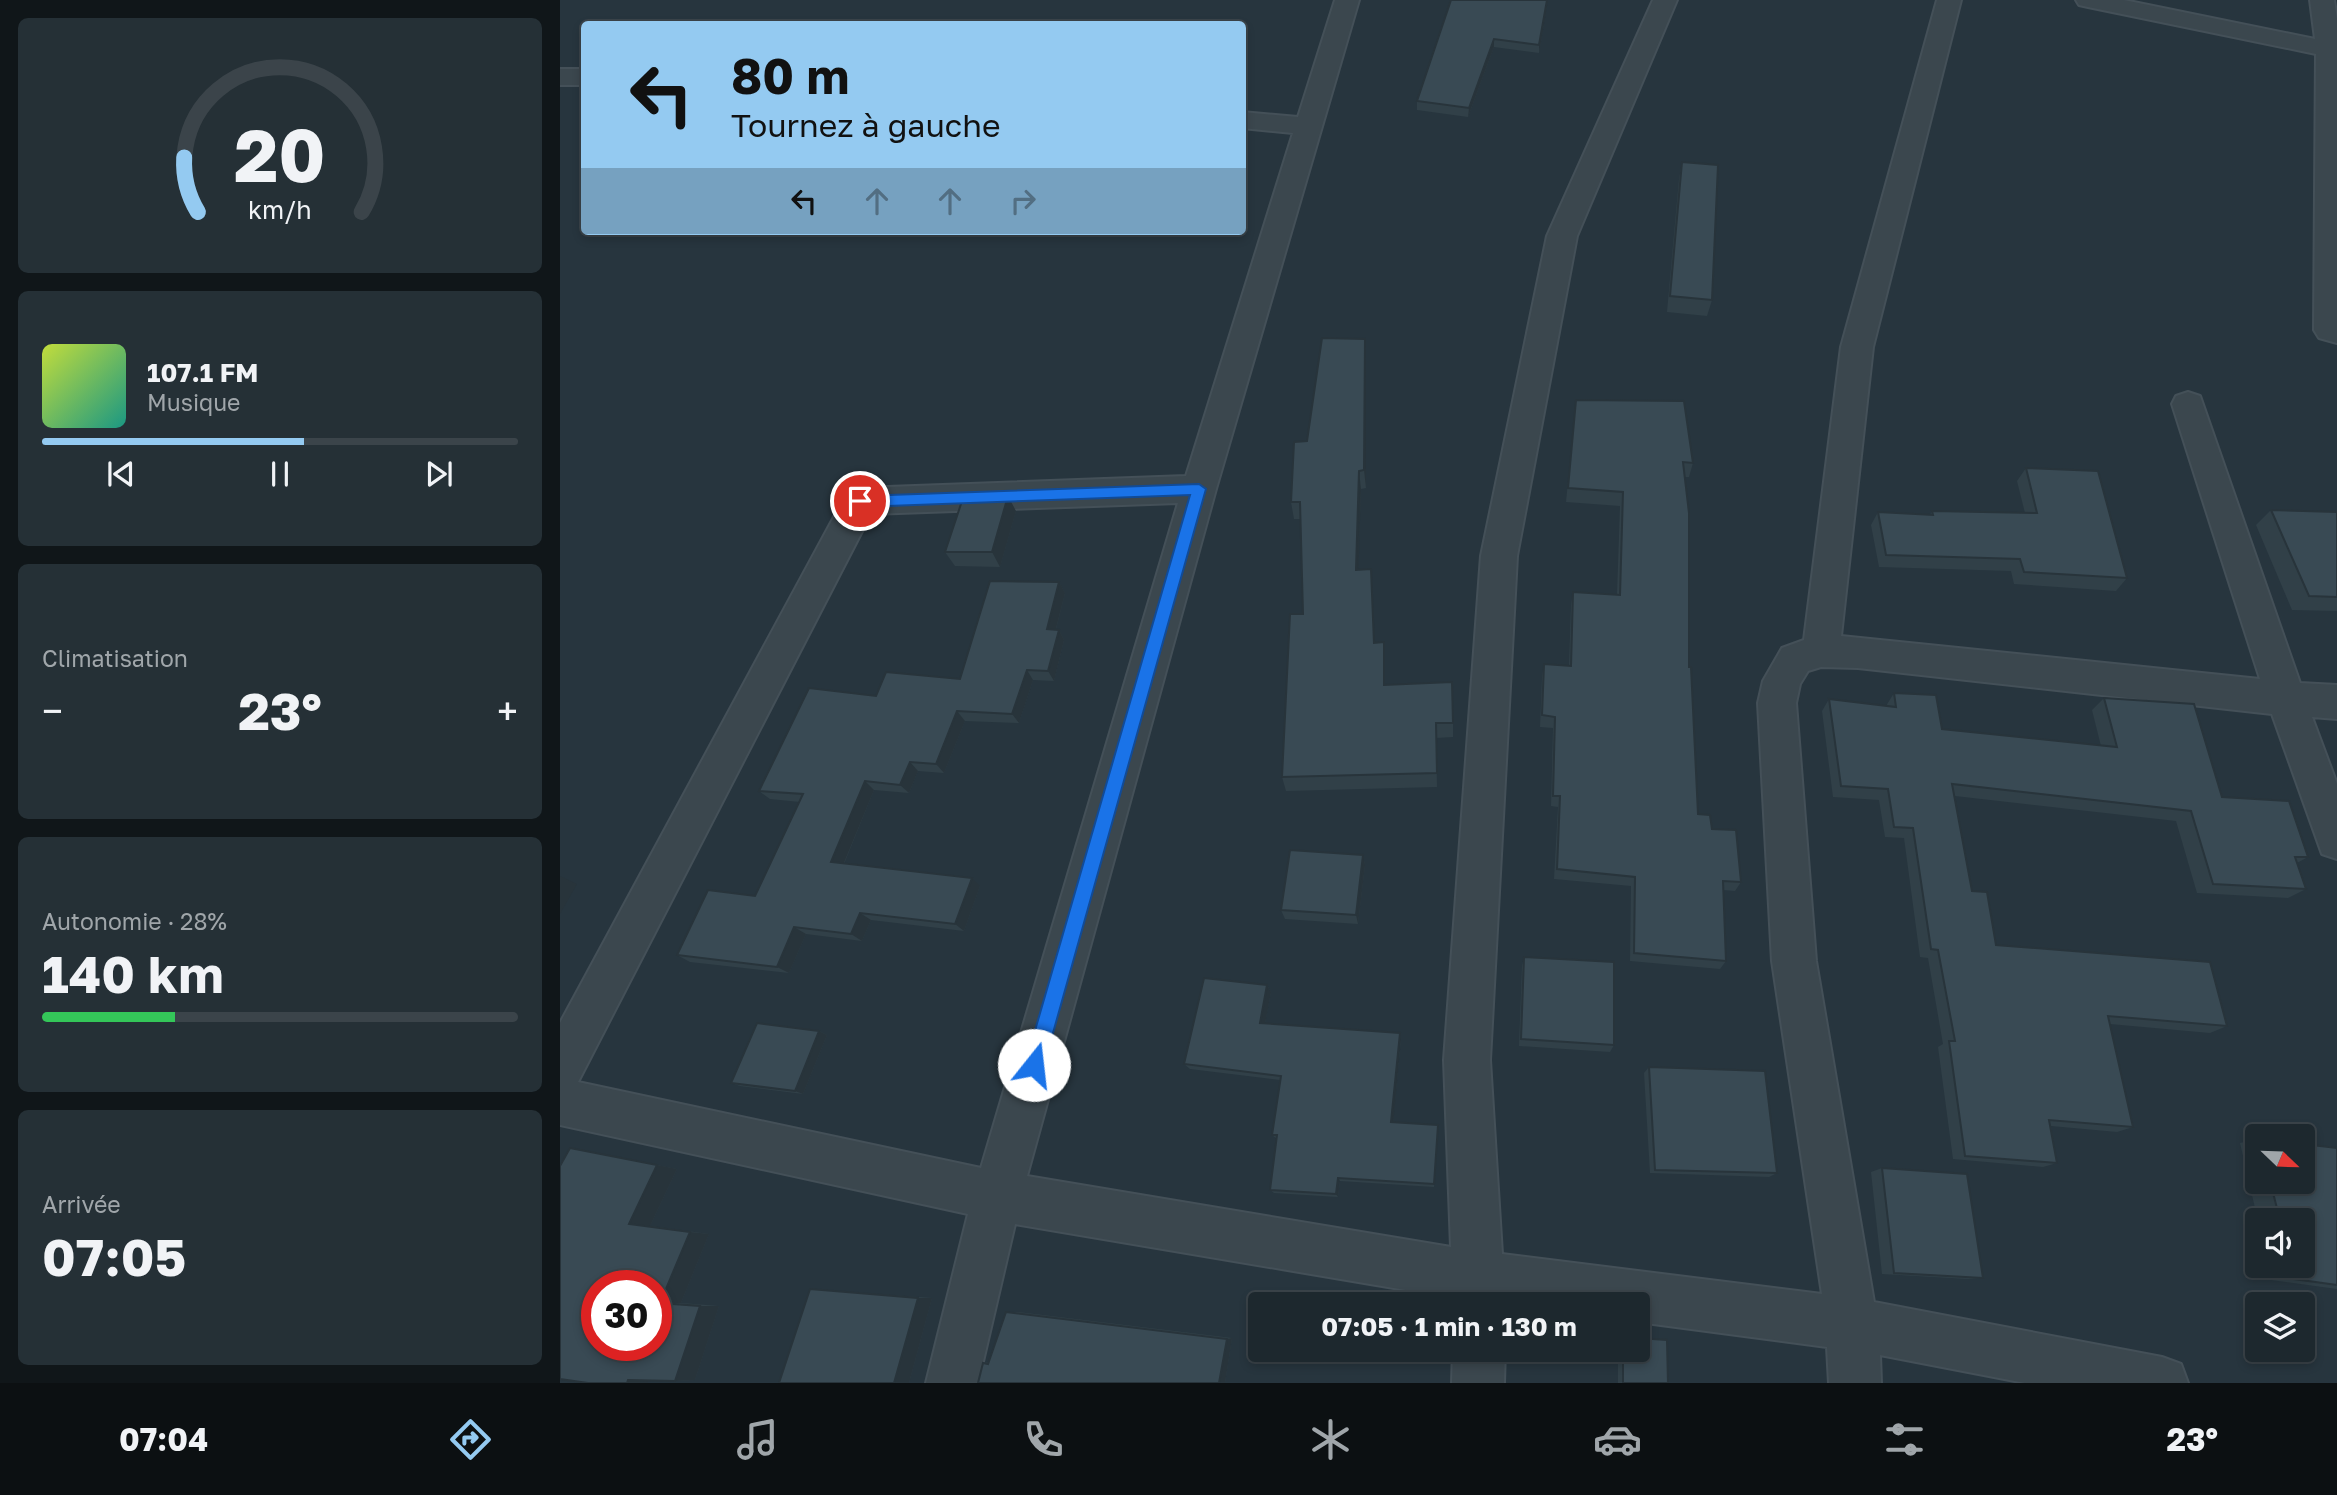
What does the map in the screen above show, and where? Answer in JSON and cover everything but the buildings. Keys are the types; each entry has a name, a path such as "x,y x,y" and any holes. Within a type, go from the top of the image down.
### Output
{"street":[{"path":"952,1383 997,1196 1199,489 1347,0"},
{"path":"1480,1290 1467,1060 1499,556 1562,236 1665,0"},
{"path":"1821,651 1857,347 1948,0"},
{"path":"2088,0 2333,50"},
{"path":"2322,0 2333,50 2330,330 2337,332"},
{"path":"560,77 581,77"},
{"path":"1246,120 1309,127"},
{"path":"2188,404 2286,699 2337,840"},
{"path":"560,1070 860,501 1199,489"},
{"path":"1855,1383 1852,1324 1794,961 1777,703 1782,681 1795,659 1821,651 1872,654 2286,699 2337,702"},
{"path":"560,1102 997,1196 1480,1290 1852,1324 2162,1383"},
{"path":"1478,1383 1479,1362"}],"route":[{"path":"860,501 1199,489 1034,1065"}]}
